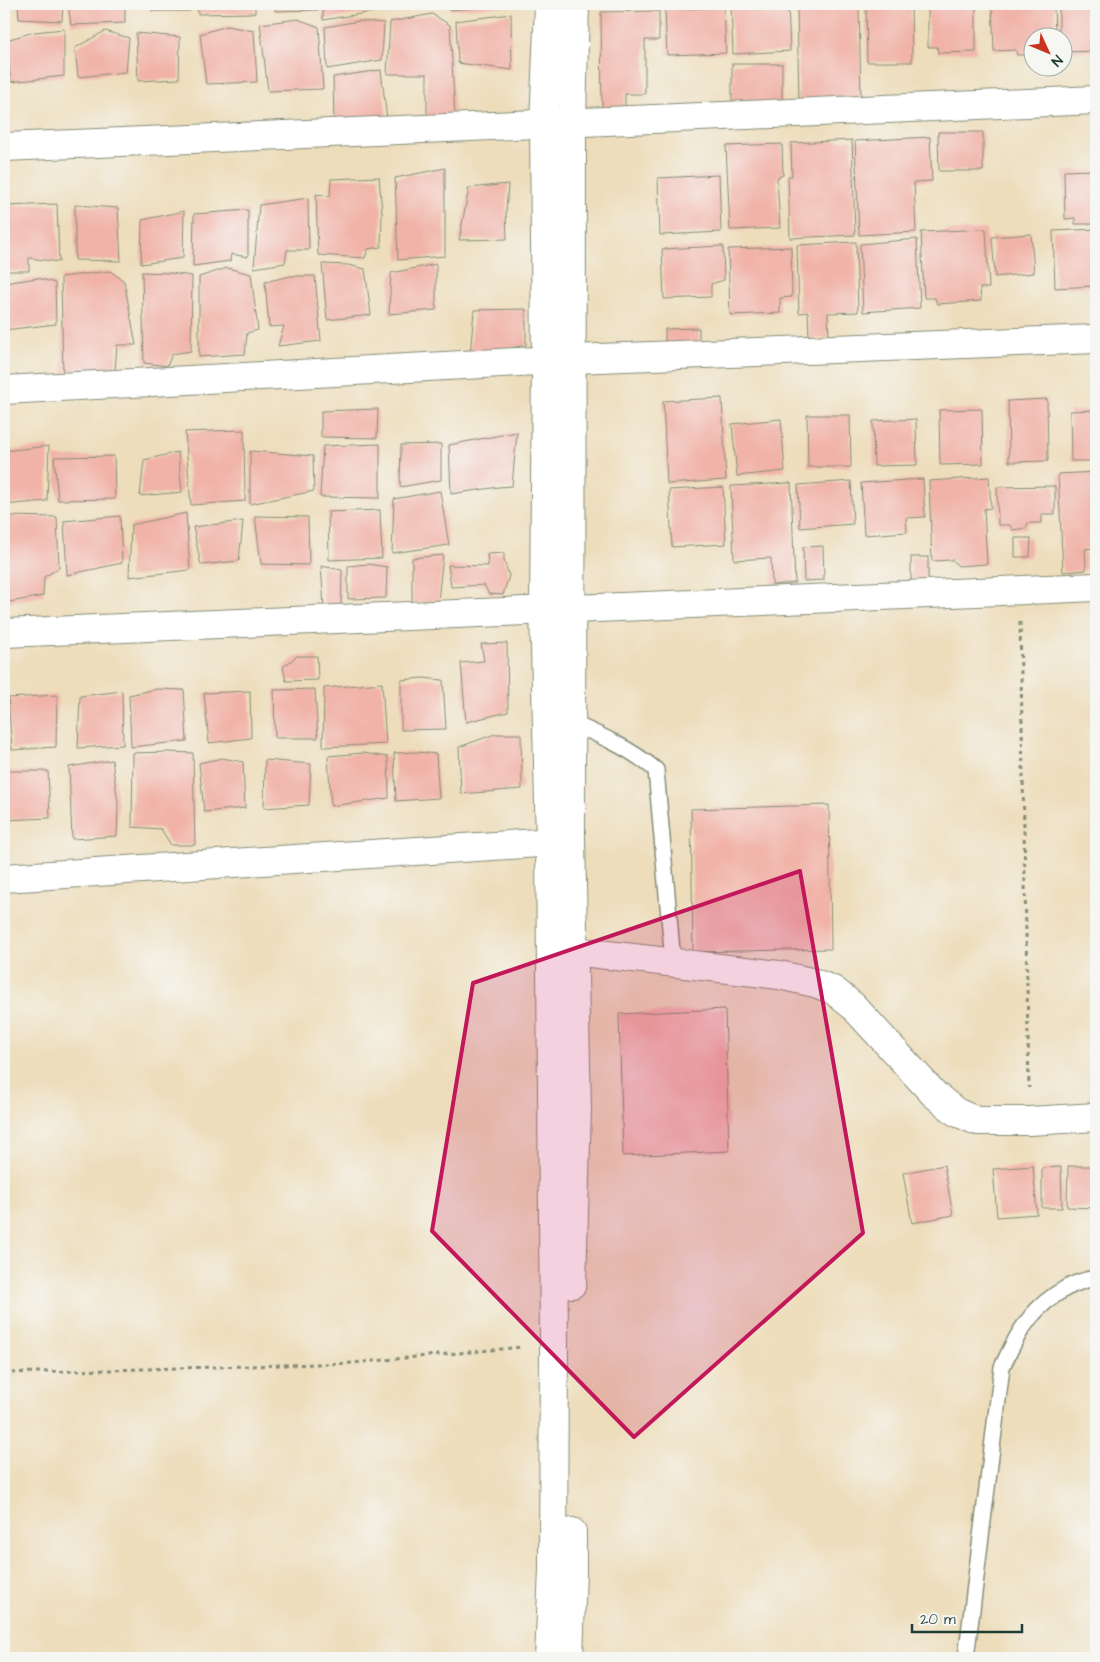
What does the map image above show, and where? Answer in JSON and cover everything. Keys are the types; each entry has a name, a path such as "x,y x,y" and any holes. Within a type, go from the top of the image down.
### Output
{"street":[{"path":"549,4 544,123 546,361 544,610 561,841 573,951 565,1107"},
{"path":"569,1658 562,1570 565,1107 561,841 572,723 572,122 575,4"},
{"path":"4,147 1096,100"},
{"path":"4,390 573,359 1096,338"},
{"path":"4,633 1096,587"},
{"path":"4,878 561,841"},
{"path":"573,951 779,975 815,983 833,990 853,1006 934,1094 956,1112 977,1120 1030,1121 1096,1117"},
{"path":"549,1658 562,1570"}],"lane":[{"path":"572,723 605,737 642,758 656,770 673,962"},
{"path":"966,1658 1002,1367 1024,1325 1048,1298 1083,1280 1096,1278"}],"path":[{"path":"1020,591 1030,1121"},
{"path":"4,1373 353,1363 562,1344"}],"highlighted area":[{"path":"800,871 863,1233 634,1437 432,1231 473,983"}],"building":[{"path":"18,4 63,4 62,21 19,19"},
{"path":"68,4 130,4 125,9 125,23 71,25"},
{"path":"150,4 189,4 190,11 152,11"},
{"path":"197,4 255,4 255,13 198,14"},
{"path":"275,4 318,4 318,10 275,11"},
{"path":"323,4 379,4 379,11 323,20"},
{"path":"450,4 518,4 518,5 449,10"},
{"path":"788,4 790,51 733,54 731,5"},
{"path":"797,4 859,4 861,101 799,103"},
{"path":"866,4 911,4 912,62 867,62"},
{"path":"928,4 976,4 976,52 938,53 937,47 928,47"},
{"path":"992,4 1054,4 1055,28 1022,28 1022,55 1017,55 1016,50 994,51"},
{"path":"1059,4 1096,4 1096,51 1072,52 1072,28 1059,28"},
{"path":"724,7 726,53 667,55 665,10"},
{"path":"659,11 659,40 645,40 645,94 625,94 625,119 602,116 601,12"},
{"path":"432,14 450,25 455,118 427,120 427,74 387,74 390,22"},
{"path":"511,14 512,70 458,63 456,21"},
{"path":"298,19 319,27 323,89 268,91 260,24"},
{"path":"359,21 384,23 382,60 327,69 325,27"},
{"path":"227,26 254,31 257,82 206,84 200,34"},
{"path":"64,29 64,76 11,82 6,40 34,32"},
{"path":"105,31 129,38 126,72 78,77 75,48"},
{"path":"136,33 180,37 179,79 138,81"},
{"path":"732,64 782,64 782,105 732,105"},
{"path":"381,70 387,120 334,125 333,77"},
{"path":"938,132 983,132 983,171 939,171"},
{"path":"930,137 932,181 914,182 916,232 859,235 855,141"},
{"path":"852,140 855,235 790,238 788,176 792,176 791,143"},
{"path":"782,144 783,175 777,178 780,228 730,230 726,146"},
{"path":"445,168 445,256 398,260 395,178"},
{"path":"1096,170 1096,224 1075,224 1075,218 1065,219 1064,171"},
{"path":"719,175 721,232 660,235 658,178"},
{"path":"379,177 382,213 381,247 368,249 365,258 318,255 316,194 330,196 331,179"},
{"path":"508,184 507,239 459,240 469,188"},
{"path":"308,198 309,250 287,250 285,263 254,268 259,205"},
{"path":"57,204 59,262 29,258 29,271 4,271 4,231 7,231 6,206"},
{"path":"75,205 118,208 121,261 75,260"},
{"path":"248,210 248,257 231,254 230,261 193,266 194,214"},
{"path":"184,211 183,258 141,264 142,220"},
{"path":"986,229 989,288 980,288 981,301 937,304 935,298 924,298 921,232"},
{"path":"1096,229 1096,286 1055,288 1053,231"},
{"path":"1031,234 1034,273 995,277 992,237"},
{"path":"917,239 920,308 863,312 860,244"},
{"path":"856,242 858,312 828,313 829,338 809,339 808,312 799,313 797,245"},
{"path":"723,246 724,280 711,284 711,297 664,299 662,249"},
{"path":"791,247 792,297 780,298 780,313 730,315 728,249"},
{"path":"322,264 348,265 365,269 371,315 327,320"},
{"path":"436,264 436,310 389,314 391,273"},
{"path":"227,268 251,274 258,330 247,333 245,354 199,357 199,277"},
{"path":"110,271 124,281 136,345 117,345 115,371 63,377 61,277"},
{"path":"142,272 192,276 191,351 172,354 167,366 144,363"},
{"path":"290,276 315,276 321,341 278,346 284,326 269,327 265,282"},
{"path":"38,278 55,283 56,324 4,330 4,283"},
{"path":"526,309 526,345 470,356 474,310"},
{"path":"699,328 699,348 665,349 665,329"},
{"path":"722,398 726,480 667,484 663,401"},
{"path":"1047,399 1048,461 1009,462 1008,401"},
{"path":"378,409 377,438 321,437 321,411"},
{"path":"982,409 983,464 940,465 939,410"},
{"path":"1096,410 1096,461 1071,461 1070,411"},
{"path":"807,415 850,415 851,467 808,467"},
{"path":"781,419 785,471 737,476 732,424"},
{"path":"916,419 917,465 874,466 873,421"},
{"path":"244,430 245,501 191,505 185,432"},
{"path":"517,432 512,486 451,494 449,445"},
{"path":"380,444 380,498 320,497 323,446"},
{"path":"441,444 441,480 400,487 401,445"},
{"path":"49,446 47,501 4,505 4,451"},
{"path":"250,451 313,456 314,491 250,504"},
{"path":"178,452 182,492 140,496 144,460"},
{"path":"114,456 115,499 58,500 54,457"},
{"path":"1096,472 1096,548 1085,549 1086,570 1063,572 1058,474"},
{"path":"989,477 991,508 984,509 987,564 958,566 953,560 932,561 929,481"},
{"path":"923,479 925,517 906,518 907,532 864,535 861,483"},
{"path":"851,481 853,524 800,528 798,485"},
{"path":"791,483 795,583 772,585 771,558 734,560 731,486"},
{"path":"1055,486 1055,514 1042,514 1042,523 1028,523 1026,528 1012,530 1010,525 998,525 997,487"},
{"path":"723,487 726,544 672,547 669,490"},
{"path":"440,491 449,545 392,553 394,499"},
{"path":"380,510 382,558 329,560 328,512"},
{"path":"186,513 190,570 129,577 131,525"},
{"path":"4,516 57,517 59,568 44,577 43,596 4,603"},
{"path":"120,516 122,563 67,575 64,521"},
{"path":"255,516 308,517 309,565 261,564"},
{"path":"243,521 239,561 201,565 193,527"},
{"path":"1015,538 1031,538 1030,557 1015,557"},
{"path":"823,546 824,580 804,581 803,547"},
{"path":"504,553 509,576 503,595 489,594 484,585 451,587 448,565 488,566 487,554"},
{"path":"443,555 438,601 412,603 412,558"},
{"path":"911,557 928,557 928,581 911,581"},
{"path":"368,564 387,567 386,598 348,599 348,566"},
{"path":"321,566 342,570 341,606 324,607"},
{"path":"507,643 508,712 466,722 461,663 484,661 481,644"},
{"path":"297,656 317,656 318,680 286,681 283,667"},
{"path":"423,678 443,680 446,729 401,730 401,680"},
{"path":"382,683 386,744 323,747 324,688"},
{"path":"157,689 184,690 187,741 131,747 129,695"},
{"path":"315,689 318,738 275,738 274,690"},
{"path":"122,691 123,745 78,748 80,696"},
{"path":"250,691 251,738 209,743 204,693"},
{"path":"57,695 56,747 12,750 8,698"},
{"path":"495,734 521,734 522,789 461,794 459,747"},
{"path":"417,752 436,754 439,798 396,801 394,753"},
{"path":"133,753 193,753 195,845 171,845 161,829 132,827"},
{"path":"363,753 388,757 389,798 331,806 328,756"},
{"path":"222,758 243,762 245,808 204,812 199,763"},
{"path":"112,760 118,803 117,836 72,839 69,767"},
{"path":"265,760 311,764 309,805 264,808"},
{"path":"4,771 48,771 50,818 4,820"},
{"path":"829,805 831,949 693,952 691,809"},
{"path":"725,1009 729,1151 623,1156 619,1014"},
{"path":"944,1165 953,1215 912,1223 903,1173"},
{"path":"1033,1166 1037,1214 997,1217 993,1169"},
{"path":"1068,1166 1096,1166 1096,1208 1067,1207"},
{"path":"1061,1167 1062,1208 1042,1208 1042,1168"}]}
